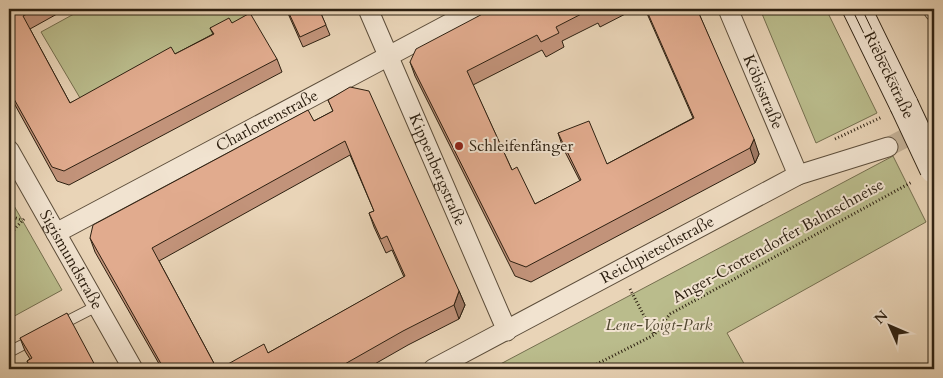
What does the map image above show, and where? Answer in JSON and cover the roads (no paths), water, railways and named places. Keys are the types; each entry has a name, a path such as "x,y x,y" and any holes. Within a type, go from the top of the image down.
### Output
{"main road":[{"name":"Riebeckstraße","path":"857,9 904,105 926,174"}],"street":[{"name":"Kippenbergstraße","path":"368,9 507,331"},
{"name":"Charlottenstraße","path":"56,233 389,54 477,9"},
{"name":"Köbisstraße","path":"728,9 798,176"},
{"name":"Reichpietschstraße","path":"433,369 798,176 888,147"},
{"name":"Sigismundstraße","path":"9,150 132,369"}],"lane":[{"path":"9,352 97,306"}],"tunnel":[{"path":"888,147 934,123"}],"tram line":[{"path":"852,9 934,179"},
{"path":"862,9 934,159"}],"place":[{"name":"Schleifenfänger","path":"459,146"}],"park label":[{"name":"Lene-Voigt-Park","path":"659,325"}]}
